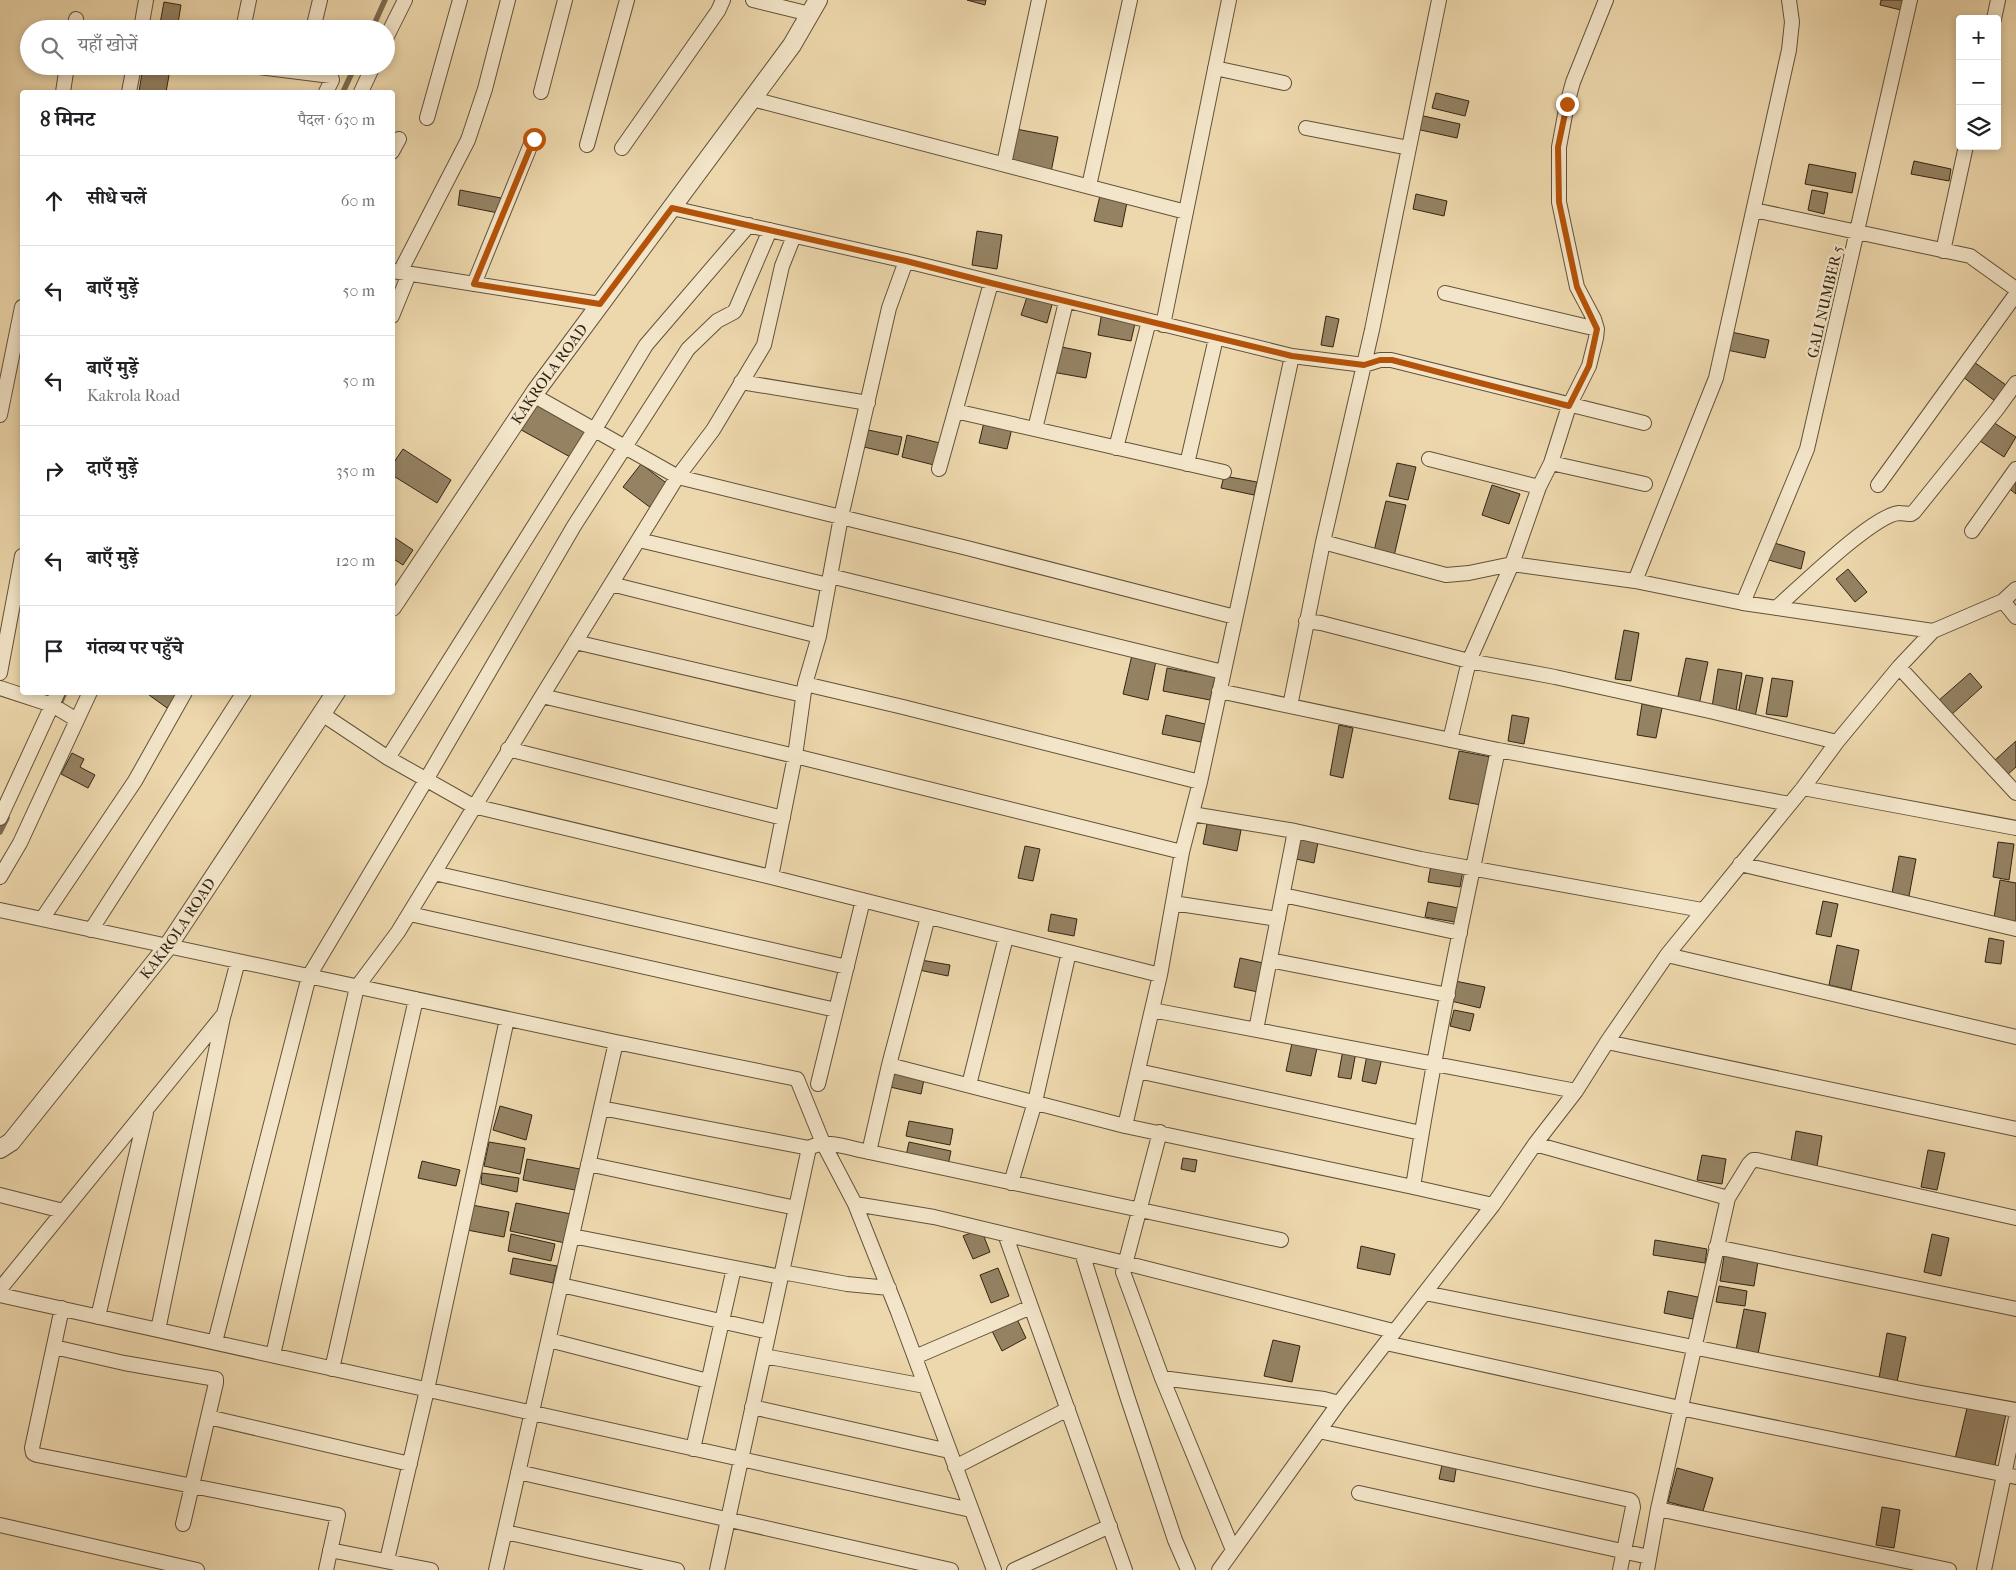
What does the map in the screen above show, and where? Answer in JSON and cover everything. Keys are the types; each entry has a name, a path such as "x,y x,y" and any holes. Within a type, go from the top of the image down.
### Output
{"street":[{"path":"143,20 146,0"},
{"path":"245,20 249,0"},
{"path":"315,20 320,0"},
{"path":"395,20 405,0"},
{"path":"427,118 460,0"},
{"path":"395,301 401,272 468,140 485,89 508,0"},
{"path":"541,92 565,0"},
{"path":"587,145 627,0"},
{"path":"622,148 718,11 723,0"},
{"path":"753,0 814,7"},
{"path":"1004,164 1039,0"},
{"path":"1089,186 1130,0"},
{"path":"1163,325 1229,0"},
{"path":"1290,706 1323,542 1364,365 1438,0"},
{"path":"1450,740 1469,661 1512,564 1539,487 1551,463 1569,406 1589,366 1597,329 1577,287 1559,202 1558,147 1573,82 1606,0"},
{"path":"1635,581 1716,378 1789,50 1792,22 1789,0"},
{"name":"GALI NUMBER 5","path":"1743,603 1807,449 1910,0"},
{"path":"1995,15 1998,0"},
{"name":"KAKROLA ROAD","path":"395,602 533,395 792,45 814,7"},
{"path":"1215,68 1284,83"},
{"path":"63,90 66,75"},
{"path":"129,90 132,75"},
{"path":"327,75 331,76 332,80 327,90"},
{"path":"362,90 369,75"},
{"path":"752,99 1186,212"},
{"path":"1306,128 1409,148"},
{"path":"395,146 399,139"},
{"path":"474,284 534,139"},
{"path":"1942,251 1965,150"},
{"path":"672,208 906,261 1066,302 1292,356 1364,365 1380,360 1392,360 1569,406 1644,423"},
{"path":"1754,210 1970,256 2016,289"},
{"path":"388,758 595,430 646,345 749,225"},
{"path":"215,1342 308,976 426,780 574,526 688,349 717,321 734,312 770,230"},
{"path":"273,1356 357,987 410,914 473,806 611,584 678,477 713,430 764,345 782,266 794,236"},
{"path":"771,877 795,756 804,690 819,636 841,517 889,308 906,261"},
{"path":"401,272 600,304"},
{"path":"939,469 991,283"},
{"path":"1445,293 1597,329"},
{"path":"1878,485 2016,294"},
{"path":"1035,429 1066,302"},
{"path":"0,415 12,346 20,315"},
{"path":"1116,448 1149,322"},
{"path":"1187,464 1216,338"},
{"path":"1125,1126 1160,975 1182,852 1200,782 1292,356"},
{"path":"741,382 868,403"},
{"path":"1776,608 1865,530 1893,515 1899,513 1911,514 1914,512 2016,383"},
{"path":"533,395 678,477 1235,617"},
{"path":"955,411 1224,472"},
{"path":"1429,459 1539,487"},
{"path":"1551,463 1645,484"},
{"path":"1972,532 2016,469"},
{"path":"639,540 829,580 1223,672"},
{"path":"1323,542 1446,575 1469,573 1512,564 1635,581 1743,603 1933,631"},
{"path":"0,673 20,567"},
{"path":"611,584 819,636"},
{"path":"1219,1570 1339,1403 1493,1206 1535,1144 1576,1092 1607,1042 1667,954 1803,788 1837,742 1899,667 1933,631 2003,601 2016,589"},
{"path":"2003,601 2016,617"},
{"path":"1306,622 1321,622 1469,661 1564,679 1714,712 1837,742"},
{"path":"575,642 804,690 1200,782"},
{"path":"1899,667 2016,794"},
{"path":"0,688 20,693"},
{"path":"1219,691 1498,750 1790,804"},
{"path":"28,695 55,702 74,718"},
{"path":"0,877 20,842 74,718 88,695"},
{"path":"42,919 135,781 183,695"},
{"path":"91,930 242,695"},
{"name":"KAKROLA ROAD","path":"0,1149 11,1142 168,946 334,695"},
{"path":"542,696 795,756 1182,852"},
{"path":"0,818 55,702"},
{"path":"322,714 388,758 473,806 771,877 1160,975"},
{"path":"508,750 783,818"},
{"path":"1413,1187 1421,1133 1472,868 1498,750"},
{"path":"1803,788 2016,828"},
{"path":"1192,814 1295,831 1472,868 1702,910"},
{"path":"1256,1030 1295,831"},
{"path":"1740,864 2016,929"},
{"path":"434,873 847,967"},
{"path":"1283,895 1460,933"},
{"path":"818,1084 863,900"},
{"path":"1173,902 1278,919"},
{"path":"0,910 507,1019 798,1079 822,1144 855,1204 889,1288 994,1570"},
{"path":"410,914 836,1010"},
{"path":"868,1152 928,917"},
{"path":"969,1085 1006,936"},
{"path":"1011,1183 1035,1102 1069,952"},
{"path":"1667,954 2016,1036"},
{"path":"1270,960 1448,995"},
{"path":"158,1330 224,1014 238,961"},
{"path":"332,1369 416,999"},
{"path":"1152,1010 1576,1092"},
{"path":"0,1289 224,1014"},
{"path":"387,1560 427,1390 507,1019"},
{"path":"496,1570 616,1042"},
{"path":"1607,1042 2016,1129"},
{"path":"889,1065 1125,1126 1160,1132 1493,1206"},
{"path":"1138,1071 1421,1133"},
{"path":"98,1316 147,1108"},
{"path":"601,1108 809,1148"},
{"path":"1160,1132 1125,1263 1124,1276 1162,1378 1233,1550"},
{"path":"717,1570 809,1148 814,1144 868,1152 1281,1240"},
{"path":"1535,1144 1728,1198"},
{"path":"1359,1493 1624,1551 1648,1563 1680,1408 1728,1198 1753,1160 2016,1218"},
{"path":"588,1164 796,1208"},
{"path":"0,1195 63,1211"},
{"path":"855,1204 934,1217 1125,1263 1389,1337 1680,1408 2010,1476"},
{"path":"1004,1234 1126,1570"},
{"path":"572,1236 734,1268 889,1288"},
{"path":"1716,1247 2016,1309"},
{"path":"1082,1253 1130,1406 1175,1540 1188,1570"},
{"path":"693,1449 734,1268"},
{"path":"561,1286 769,1332"},
{"path":"1425,1293 2016,1410"},
{"path":"0,1295 972,1510"},
{"path":"915,1357 1031,1307"},
{"path":"62,1308 32,1448 33,1453 338,1515 326,1570"},
{"path":"549,1340 708,1381"},
{"path":"54,1348 124,1363 214,1378 216,1383 191,1486 184,1524"},
{"path":"764,1356 925,1386"},
{"path":"1162,1378 1324,1399 1339,1403"},
{"path":"752,1407 949,1450"},
{"path":"955,1467 1068,1408"},
{"path":"208,1417 410,1464"},
{"path":"1984,1570 2010,1476 2016,1418"},
{"path":"1319,1432 1630,1500 1633,1507 1620,1570"},
{"path":"518,1472 951,1570"},
{"path":"1658,1509 1949,1570"},
{"path":"0,1525 145,1564 197,1570"},
{"path":"1014,1570 1110,1526"},
{"path":"505,1532 677,1570"},
{"path":"330,1550 431,1570"}],"building":[{"path":"967,0 986,0 985,5"},
{"path":"1881,0 1904,0 1901,10 1880,5"},
{"path":"164,2 181,5 178,20 161,20"},
{"path":"142,75 169,75 166,90 139,90"},
{"path":"1436,93 1469,101 1465,116 1432,108"},
{"path":"1419,115 1460,124 1457,138 1416,129"},
{"path":"1016,129 1058,137 1051,172 1009,164"},
{"path":"1914,161 1951,169 1949,181 1911,174"},
{"path":"1809,164 1856,173 1852,193 1805,184"},
{"path":"460,190 501,198 498,213 458,205"},
{"path":"1812,190 1828,193 1824,214 1808,210"},
{"path":"1101,191 1128,197 1122,227 1094,221"},
{"path":"1416,194 1447,201 1444,216 1413,209"},
{"path":"977,231 1002,235 997,269 972,265"},
{"path":"1028,294 1053,301 1047,323 1021,315"},
{"path":"1102,312 1136,319 1131,341 1098,335"},
{"path":"1326,316 1339,319 1333,347 1321,345"},
{"path":"1731,332 1769,340 1765,358 1727,350"},
{"path":"1057,346 1091,353 1086,378 1052,372"},
{"path":"1974,362 2006,385 1995,401 1963,377"},
{"path":"530,401 586,433 572,458 516,427"},
{"path":"985,418 1013,424 1007,449 979,443"},
{"path":"1993,422 2016,437 2004,457 1980,441"},
{"path":"868,430 902,437 898,455 864,447"},
{"path":"907,435 940,443 934,465 902,457"},
{"path":"403,449 451,480 437,503 395,477 395,461"},
{"path":"1397,463 1416,467 1408,500 1389,496"},
{"path":"641,464 669,485 651,508 623,487"},
{"path":"2016,475 2016,494 2007,487"},
{"path":"1224,476 1257,482 1254,495 1221,488"},
{"path":"1492,485 1520,494 1509,524 1482,515"},
{"path":"1386,501 1406,505 1394,556 1374,551"},
{"path":"395,538 413,550 403,565 395,560"},
{"path":"1771,542 1805,552 1801,569 1765,559"},
{"path":"1848,569 1867,592 1855,602 1836,579"},
{"path":"1624,630 1639,633 1631,681 1615,679"},
{"path":"1132,655 1156,661 1148,700 1123,694"},
{"path":"1686,658 1708,662 1699,705 1677,701"},
{"path":"1167,668 1215,677 1210,700 1163,691"},
{"path":"1718,669 1742,673 1736,711 1712,707"},
{"path":"1970,673 1982,687 1951,715 1938,701"},
{"path":"1746,675 1763,678 1755,717 1738,714"},
{"path":"1772,678 1793,681 1787,717 1766,714"},
{"path":"149,695 174,695 176,697 167,708"},
{"path":"1642,704 1662,708 1656,738 1637,735"},
{"path":"1166,715 1205,724 1201,742 1162,734"},
{"path":"1512,715 1529,718 1524,744 1508,741"},
{"path":"1339,725 1353,728 1343,778 1330,775"},
{"path":"2016,741 2016,767 2007,775 1994,761"},
{"path":"1459,751 1491,757 1481,805 1449,799"},
{"path":"72,753 84,759 80,767 95,775 88,788 61,774"},
{"path":"1207,824 1241,830 1237,851 1203,844"},
{"path":"1301,833 1319,837 1314,863 1296,859"},
{"path":"1998,842 2014,844 2009,880 1993,877"},
{"path":"1025,846 1040,849 1033,881 1018,878"},
{"path":"1899,856 1916,859 1909,896 1892,893"},
{"path":"1431,865 1463,870 1460,887 1428,882"},
{"path":"2000,880 2016,883 2016,922 1994,918"},
{"path":"1823,901 1838,904 1831,937 1816,934"},
{"path":"1428,902 1458,908 1455,922 1425,917"},
{"path":"1051,914 1077,919 1074,936 1048,931"},
{"path":"1989,938 2004,941 2001,964 1985,962"},
{"path":"1837,945 1859,950 1851,990 1829,985"},
{"path":"1240,958 1263,963 1258,992 1234,987"},
{"path":"921,960 950,965 948,976 919,970"},
{"path":"1455,981 1485,987 1480,1008 1451,1001"},
{"path":"1454,1010 1474,1014 1470,1031 1450,1026"},
{"path":"1292,1043 1317,1048 1311,1076 1286,1071"},
{"path":"1343,1050 1356,1052 1351,1079 1338,1077"},
{"path":"1367,1055 1382,1058 1376,1084 1362,1081"},
{"path":"894,1068 925,1075 921,1094 890,1087"},
{"path":"500,1106 532,1115 526,1140 493,1130"},
{"path":"909,1121 953,1129 950,1145 906,1136"},
{"path":"1796,1131 1822,1136 1817,1166 1791,1161"},
{"path":"489,1142 525,1148 520,1174 484,1166"},
{"path":"909,1142 951,1151 948,1165 906,1156"},
{"path":"1928,1150 1945,1153 1937,1190 1921,1187"},
{"path":"1702,1155 1726,1159 1722,1184 1697,1180"},
{"path":"1183,1158 1197,1160 1195,1172 1181,1169"},
{"path":"527,1159 580,1169 575,1190 523,1180"},
{"path":"422,1161 460,1170 456,1186 418,1178"},
{"path":"482,1173 519,1178 517,1192 481,1184"},
{"path":"516,1203 571,1214 565,1243 510,1231"},
{"path":"472,1205 509,1212 504,1237 467,1230"},
{"path":"981,1229 990,1252 973,1259 963,1236"},
{"path":"511,1234 555,1244 551,1261 508,1251"},
{"path":"1932,1234 1949,1238 1941,1276 1924,1272"},
{"path":"1655,1240 1707,1249 1705,1263 1653,1255"},
{"path":"1361,1246 1395,1254 1390,1275 1357,1268"},
{"path":"1724,1256 1758,1261 1754,1286 1720,1281"},
{"path":"513,1258 557,1266 553,1283 510,1274"},
{"path":"998,1268 1009,1296 991,1303 980,1275"},
{"path":"1719,1286 1747,1291 1745,1306 1716,1302"},
{"path":"1668,1291 1698,1297 1693,1319 1664,1313"},
{"path":"1744,1309 1766,1313 1758,1354 1736,1350"},
{"path":"1016,1317 1026,1338 1002,1351 991,1329"},
{"path":"1887,1333 1906,1337 1897,1382 1879,1378"},
{"path":"1273,1340 1300,1346 1292,1382 1264,1376"},
{"path":"1968,1404 2006,1414 1994,1469 1955,1459"},
{"path":"1443,1460 1457,1463 1454,1482 1439,1479"},
{"path":"1677,1468 1713,1478 1703,1511 1668,1502"},
{"path":"1882,1507 1900,1510 1894,1548 1876,1545"}],"waterway":[{"path":"376,20 385,0"},
{"path":"344,90 351,75"},
{"path":"59,706 64,695"},
{"path":"0,832 7,818"}],"route":[{"path":"534,139 474,284 600,304 672,208 906,261 1292,356 1364,365 1380,360 1392,360 1569,406 1589,366 1597,329 1594,319 1577,287 1559,202 1558,147 1567,104"}]}
